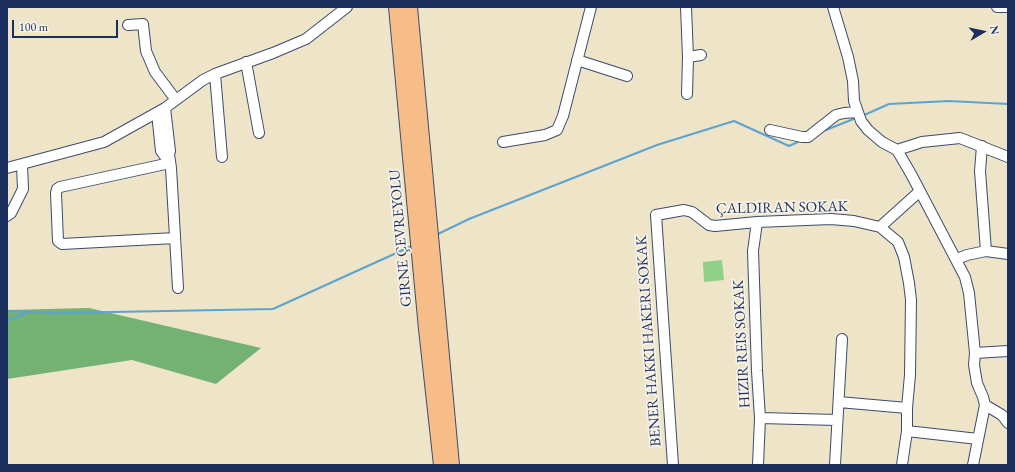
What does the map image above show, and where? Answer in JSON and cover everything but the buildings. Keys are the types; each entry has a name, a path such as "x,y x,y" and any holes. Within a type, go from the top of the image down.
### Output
{"highway":[{"name":"GIRNE ÇEVREYOLU","path":"396,7 452,465"},
{"name":"GIRNE ÇEVREYOLU","path":"410,7 422,219"},
{"name":"GIRNE ÇEVREYOLU","path":"426,261 426,329 441,465"}],"street":[{"path":"7,168 104,142 161,110 203,80 306,39 347,7"},
{"path":"504,142 545,135 558,130 563,116 591,7"},
{"path":"686,7 688,57 687,94"},
{"path":"834,7 848,57 854,101 861,121 868,130 882,142 897,150 965,276 969,293 975,353 974,365 977,383 985,405 973,465"},
{"path":"997,7 1008,7"},
{"path":"128,24 143,24 146,51 155,72 176,100"},
{"path":"688,57 701,55"},
{"path":"577,60 627,76"},
{"path":"246,62 259,133"},
{"path":"215,74 222,157"},
{"path":"161,110 161,151 170,163 171,168 178,288"},
{"path":"770,130 808,137 836,115 844,112 858,112"},
{"path":"897,150 922,142 960,138 1008,156"},
{"path":"982,146 980,171 986,251"},
{"path":"170,163 60,187 57,189 58,241 62,244 175,238"},
{"path":"7,216 11,213 23,189 22,165"},
{"path":"880,227 920,191"},
{"path":"673,465 656,215 684,210 692,212 709,224 715,226 757,222 831,219 854,221 880,227 898,242 904,257 911,300 910,375 907,408 907,431 902,465"},
{"path":"757,222 753,251 760,418 758,465"},
{"path":"957,260 968,255 986,251 1008,254"},
{"path":"835,465 842,339"},
{"path":"975,353 1008,351"},
{"path":"839,402 907,408"},
{"path":"985,405 1002,415 1008,423"},
{"path":"982,417 994,418 1008,429"},
{"path":"760,418 837,420"},
{"path":"907,431 978,439"}],"green space":[{"path":"722,260 724,280 704,282 703,262"},
{"path":"89,308 261,348 216,384 132,360 7,379 7,310"}],"waterway":[{"path":"862,116 889,104 949,101 1008,104"},
{"path":"821,132 856,118"},
{"path":"436,235 469,219 657,145 734,121 789,146 800,141"},
{"path":"7,311 60,313 273,309 414,245"},
{"path":"7,321 26,313"}]}
